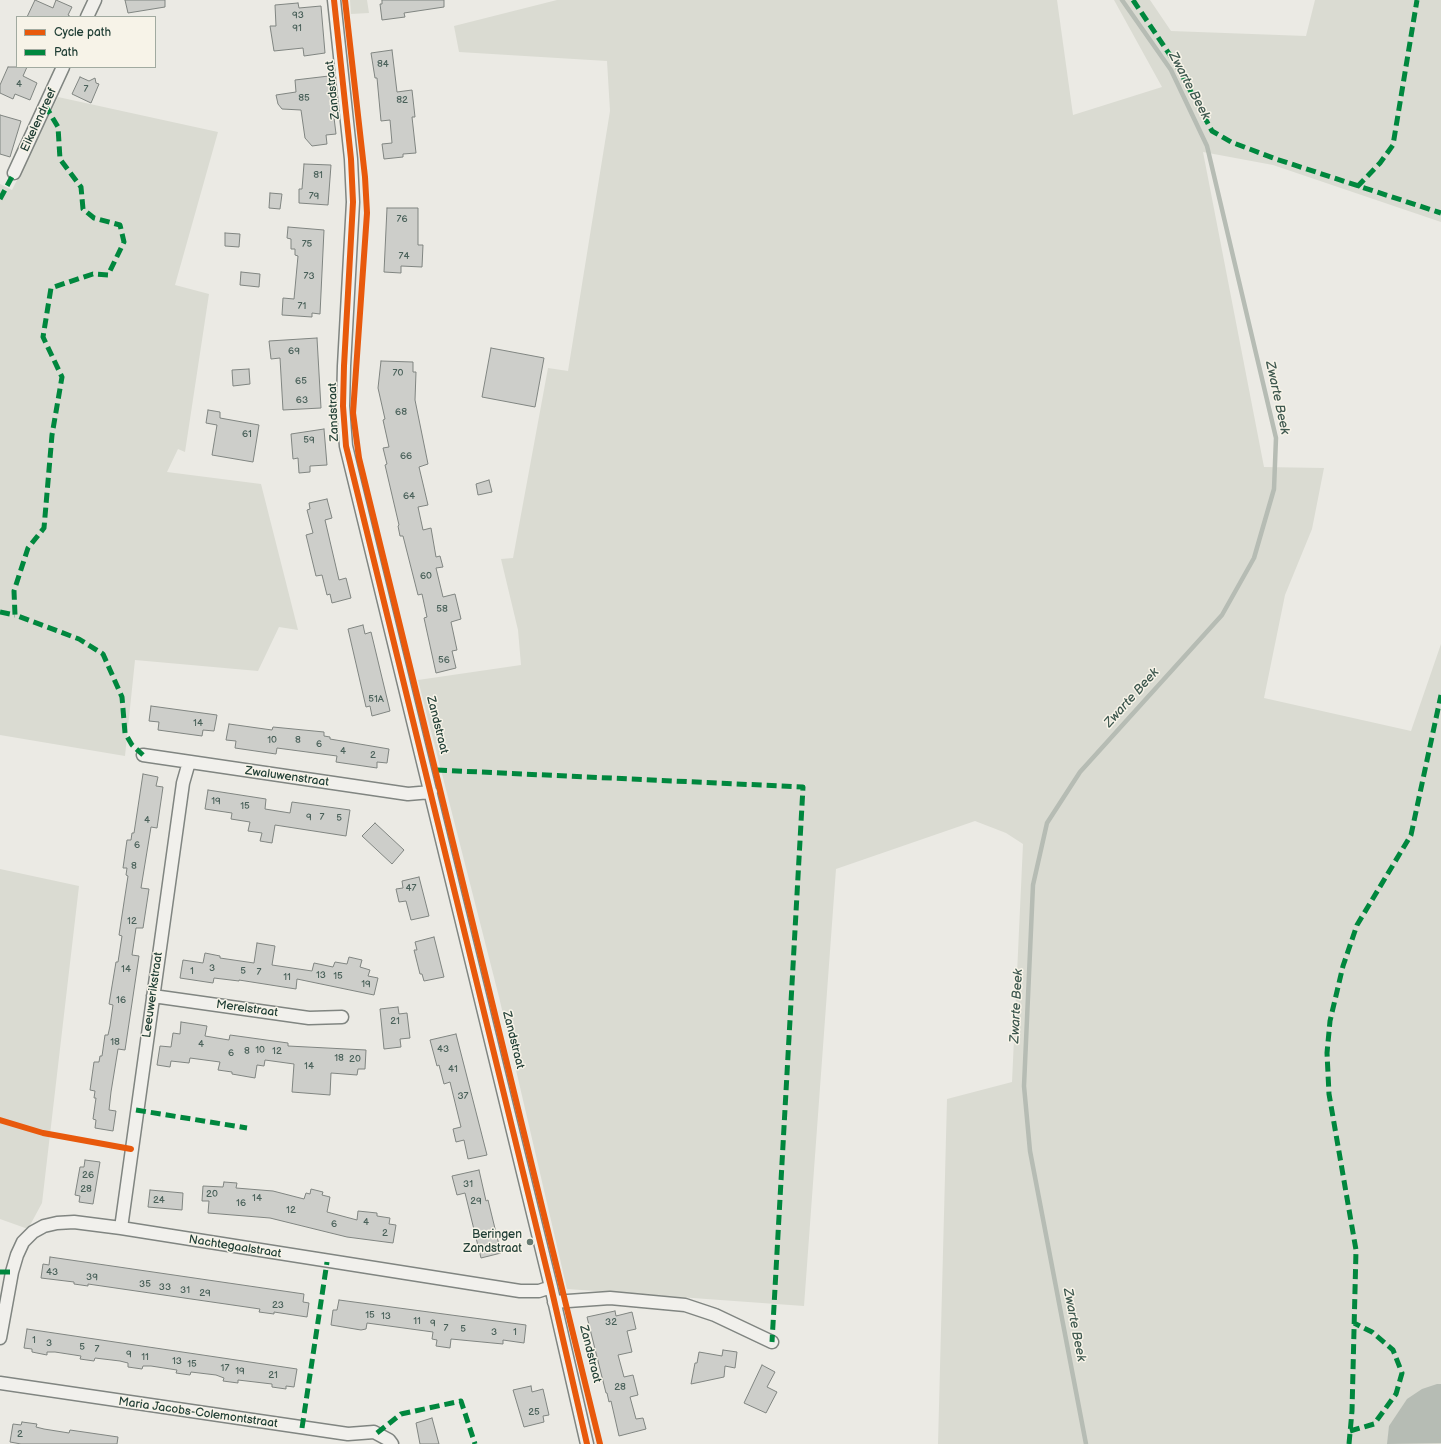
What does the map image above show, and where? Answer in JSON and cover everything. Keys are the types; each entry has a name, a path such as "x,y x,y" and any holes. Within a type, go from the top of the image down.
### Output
{"street":[{"path":"87,16 95,0"},
{"name":"Zandstraat","path":"334,0 351,159 353,202 344,366 343,406 346,446 551,1287 587,1444"},
{"name":"Eikelendreef","path":"14,173 63,68"},
{"name":"Zwaluwenstraat","path":"143,755 408,794 431,792"},
{"name":"Leeuwerikstraat","path":"121,1228 183,783 189,762"},
{"name":"Merelstraat","path":"153,996 309,1018 342,1017"},
{"name":"Nachtegaalstraat","path":"0,1338 17,1255 23,1242 33,1232 44,1226 57,1222 74,1222 121,1228 520,1290 539,1291 551,1287"},
{"path":"554,1302 610,1298 685,1305 715,1315 772,1342"},
{"name":"Maria Jacobs-Colemontstraat","path":"0,1382 348,1434 374,1432 389,1440 392,1444"}],"shaded area":[{"path":"350,0 367,0 369,13 351,14"},
{"path":"557,0 1057,0 1073,115 1162,87 1114,0 1150,0 1171,31 1306,36 1315,0 1441,0 1441,222 1273,165 1203,152 1264,467 1324,468 1312,529 1285,595 1264,698 1411,731 1441,644 1441,1444 938,1444 947,1099 1012,1082 1023,844 1006,833 975,821 836,869 804,1306 567,1289 499,997 418,680 521,665 518,630 501,559 513,558 548,368 568,371 610,111 607,61 459,52 454,26"},
{"path":"58,97 218,132 175,285 209,294 185,452 178,449 167,472 261,484 298,630 279,627 258,671 135,660 125,756 0,735 0,184 12,190"},
{"path":"0,869 79,886 42,1203 28,1229 0,1219"},
{"path":"1441,1384 1441,1443 1387,1444 1389,1426 1407,1399 1422,1389"}],"building":[{"path":"35,0 53,8 56,0 72,7 68,15 70,16 27,16"},
{"path":"125,0 165,0 165,7 128,13"},
{"path":"382,0 444,0 444,7 404,13 405,17 382,20 380,4 382,4"},
{"path":"298,3 299,8 321,6 325,53 304,56 303,48 274,51 270,26 276,26 275,5"},
{"path":"392,50 397,92 412,90 415,117 412,117 416,153 403,154 403,157 384,159 382,144 392,143 390,120 381,121 377,78 375,78 371,53"},
{"path":"8,67 27,68 23,76 37,83 30,100 15,94 13,99 0,93 0,85"},
{"path":"329,76 336,134 326,135 327,144 312,146 305,138 301,110 282,109 278,104 276,95 296,92 295,80"},
{"path":"80,77 89,81 95,78 96,83 99,84 91,103 72,94"},
{"path":"0,115 21,121 10,157 0,154"},
{"path":"304,164 331,165 328,205 299,203 299,189 302,189"},
{"path":"270,193 282,194 280,209 269,208"},
{"path":"387,208 418,208 418,245 423,245 422,267 401,266 401,273 384,272"},
{"path":"288,227 324,230 320,314 312,313 312,317 282,315 283,298 294,299 298,256 295,255 295,249 291,249 291,239 287,238"},
{"path":"225,233 240,234 239,247 225,246"},
{"path":"241,272 260,274 259,287 240,285"},
{"path":"317,338 321,408 283,410 280,358 271,359 269,341"},
{"path":"491,348 544,358 535,407 482,397"},
{"path":"381,361 413,362 413,372 416,372 415,400 428,464 419,467 428,505 418,507 423,530 431,528 436,557 440,556 443,567 436,568 443,597 455,594 461,619 451,622 457,650 452,651 456,668 436,673 424,618 427,617 422,594 418,595 403,536 400,536 399,525 385,465 387,464 383,448 389,447 378,388"},
{"path":"249,369 250,384 233,386 232,370"},
{"path":"208,410 220,412 220,418 259,425 253,462 212,455 217,425 206,423"},
{"path":"324,429 327,465 310,466 310,472 299,473 298,458 293,459 291,434"},
{"path":"489,480 492,492 478,495 476,484"},
{"path":"327,499 332,518 325,520 339,580 346,578 351,598 332,603 330,594 327,595 322,575 316,576 306,535 313,533 307,510 310,509 309,503"},
{"path":"363,625 365,634 371,632 390,711 372,716 370,706 366,707 348,629"},
{"path":"151,706 217,715 214,731 203,730 202,736 158,730 159,722 149,721"},
{"path":"229,724 272,730 273,727 324,732 324,736 330,737 330,739 389,749 387,763 377,762 377,768 336,762 337,756 277,748 276,754 235,748 236,741 226,740"},
{"path":"143,774 158,777 156,786 163,787 157,828 151,827 141,888 149,889 143,928 136,928 132,955 139,956 125,1050 118,1049 111,1092 109,1110 116,1111 113,1131 95,1128 96,1120 93,1119 96,1098 94,1098 95,1091 90,1090 94,1062 99,1062 100,1056 102,1056 105,1035 108,1035 110,1026 113,1005 109,1004 122,936 119,935 128,876 126,875 127,868 123,868 127,840 131,840 132,833 134,833"},
{"path":"208,790 266,799 265,809 290,813 292,802 350,810 346,836 275,825 272,843 260,841 262,833 248,831 250,822 231,819 232,813 205,809"},
{"path":"375,823 404,850 392,864 362,836"},
{"path":"419,877 429,916 411,920 406,901 399,902 396,889 403,888 402,881"},
{"path":"434,937 444,977 424,981 422,974 420,974 414,950 417,950 415,942"},
{"path":"257,943 275,946 272,965 312,971 314,963 333,967 335,962 347,964 349,957 362,960 360,967 370,970 368,976 378,978 374,995 297,979 296,989 239,980 214,978 213,983 180,978 183,960 203,963 205,953 220,956 220,958 254,963"},
{"path":"398,1007 399,1014 407,1013 410,1038 400,1039 401,1047 384,1049 380,1009"},
{"path":"181,1022 207,1026 205,1036 229,1040 230,1035 288,1043 288,1046 366,1050 365,1069 358,1069 357,1075 331,1073 330,1095 292,1092 294,1064 265,1060 264,1066 257,1065 255,1078 218,1070 220,1062 190,1058 189,1063 171,1061 170,1067 157,1065 160,1046 171,1047 173,1033 180,1034"},
{"path":"456,1034 487,1155 468,1159 464,1140 456,1142 453,1129 461,1127 450,1082 444,1084 439,1065 437,1066 430,1040"},
{"path":"85,1160 100,1162 93,1204 79,1202 80,1196 75,1195 80,1167 84,1167"},
{"path":"479,1170 501,1253 481,1258 465,1193 457,1195 452,1176"},
{"path":"224,1182 237,1183 236,1188 273,1191 304,1199 306,1193 310,1194 311,1189 323,1192 322,1195 330,1197 327,1212 357,1220 358,1211 377,1213 377,1216 390,1218 389,1224 396,1225 393,1243 347,1237 270,1218 208,1213 209,1201 202,1201 203,1186 223,1187"},
{"path":"150,1190 183,1193 182,1210 148,1207"},
{"path":"50,1257 304,1294 303,1302 309,1303 307,1317 274,1312 274,1314 259,1312 260,1309 88,1284 88,1286 74,1284 74,1282 41,1278 43,1264 49,1265"},
{"path":"339,1300 526,1325 524,1343 503,1340 503,1344 451,1339 450,1348 436,1346 437,1340 432,1339 433,1332 367,1323 366,1329 361,1330 331,1325 333,1310 337,1310"},
{"path":"615,1311 616,1316 632,1312 636,1329 627,1331 632,1352 618,1355 624,1377 633,1375 638,1395 630,1397 636,1419 643,1418 646,1429 619,1436 611,1401 609,1402 606,1393 587,1317"},
{"path":"27,1329 297,1369 294,1387 286,1386 286,1389 272,1387 272,1384 238,1380 238,1383 223,1381 224,1378 216,1375 191,1372 190,1375 176,1373 177,1370 151,1366 143,1366 142,1369 128,1367 128,1363 120,1361 95,1358 94,1361 80,1359 81,1356 55,1352 47,1352 47,1355 32,1352 32,1349 24,1348"},
{"path":"723,1350 737,1352 735,1368 725,1366 724,1377 691,1384 695,1363 697,1363 699,1352 722,1356"},
{"path":"762,1365 775,1372 767,1387 777,1392 766,1413 744,1403"},
{"path":"531,1386 532,1392 543,1389 549,1415 543,1416 544,1422 524,1427 513,1390"},
{"path":"432,1418 439,1444 420,1444 416,1423"},
{"path":"22,1422 37,1424 36,1427 44,1429 69,1433 70,1430 118,1437 117,1444 21,1444 10,1442 13,1424 21,1425"}],"waterway":[{"name":"Zwarte Beek","path":"1086,1444 1030,1151 1024,1086 1033,885 1047,823 1080,772 1222,615 1254,558 1274,489 1276,438 1207,146 1171,70 1122,0"}],"marked path":[{"path":"1133,0 1176,64 1212,131 1231,142 1276,159 1441,213"},
{"path":"1357,187 1380,163 1393,145 1417,0"},
{"path":"45,105 58,127 60,159 81,187 83,209 94,218 120,225 124,242 108,275 93,274 51,288 43,337 62,377 52,435 44,528 28,548 14,591 15,615 79,639 103,654 122,697 125,733 132,745 143,755"},
{"path":"0,199 14,173"},
{"path":"0,612 15,615"},
{"path":"1349,1444 1352,1411 1356,1250 1329,1094 1327,1053 1330,1021 1343,966 1357,925 1411,835 1441,695"},
{"path":"437,770 803,787 772,1342"},
{"path":"136,1110 247,1128"},
{"path":"302,1428 327,1262"},
{"path":"0,1272 12,1272"},
{"path":"1350,1431 1374,1424 1396,1394 1402,1373 1393,1350 1372,1332 1354,1323"},
{"path":"377,1433 401,1414 461,1401 475,1444"}],"cycle path":[{"path":"334,0 351,159 353,202 344,366 343,406 346,446 551,1287 587,1444"},
{"path":"345,0 365,177 367,213 353,413 359,458 600,1444"},
{"path":"0,1120 43,1133 131,1149"}],"place":[{"name":"Beringen Zandstraat","path":"530,1242"}]}
